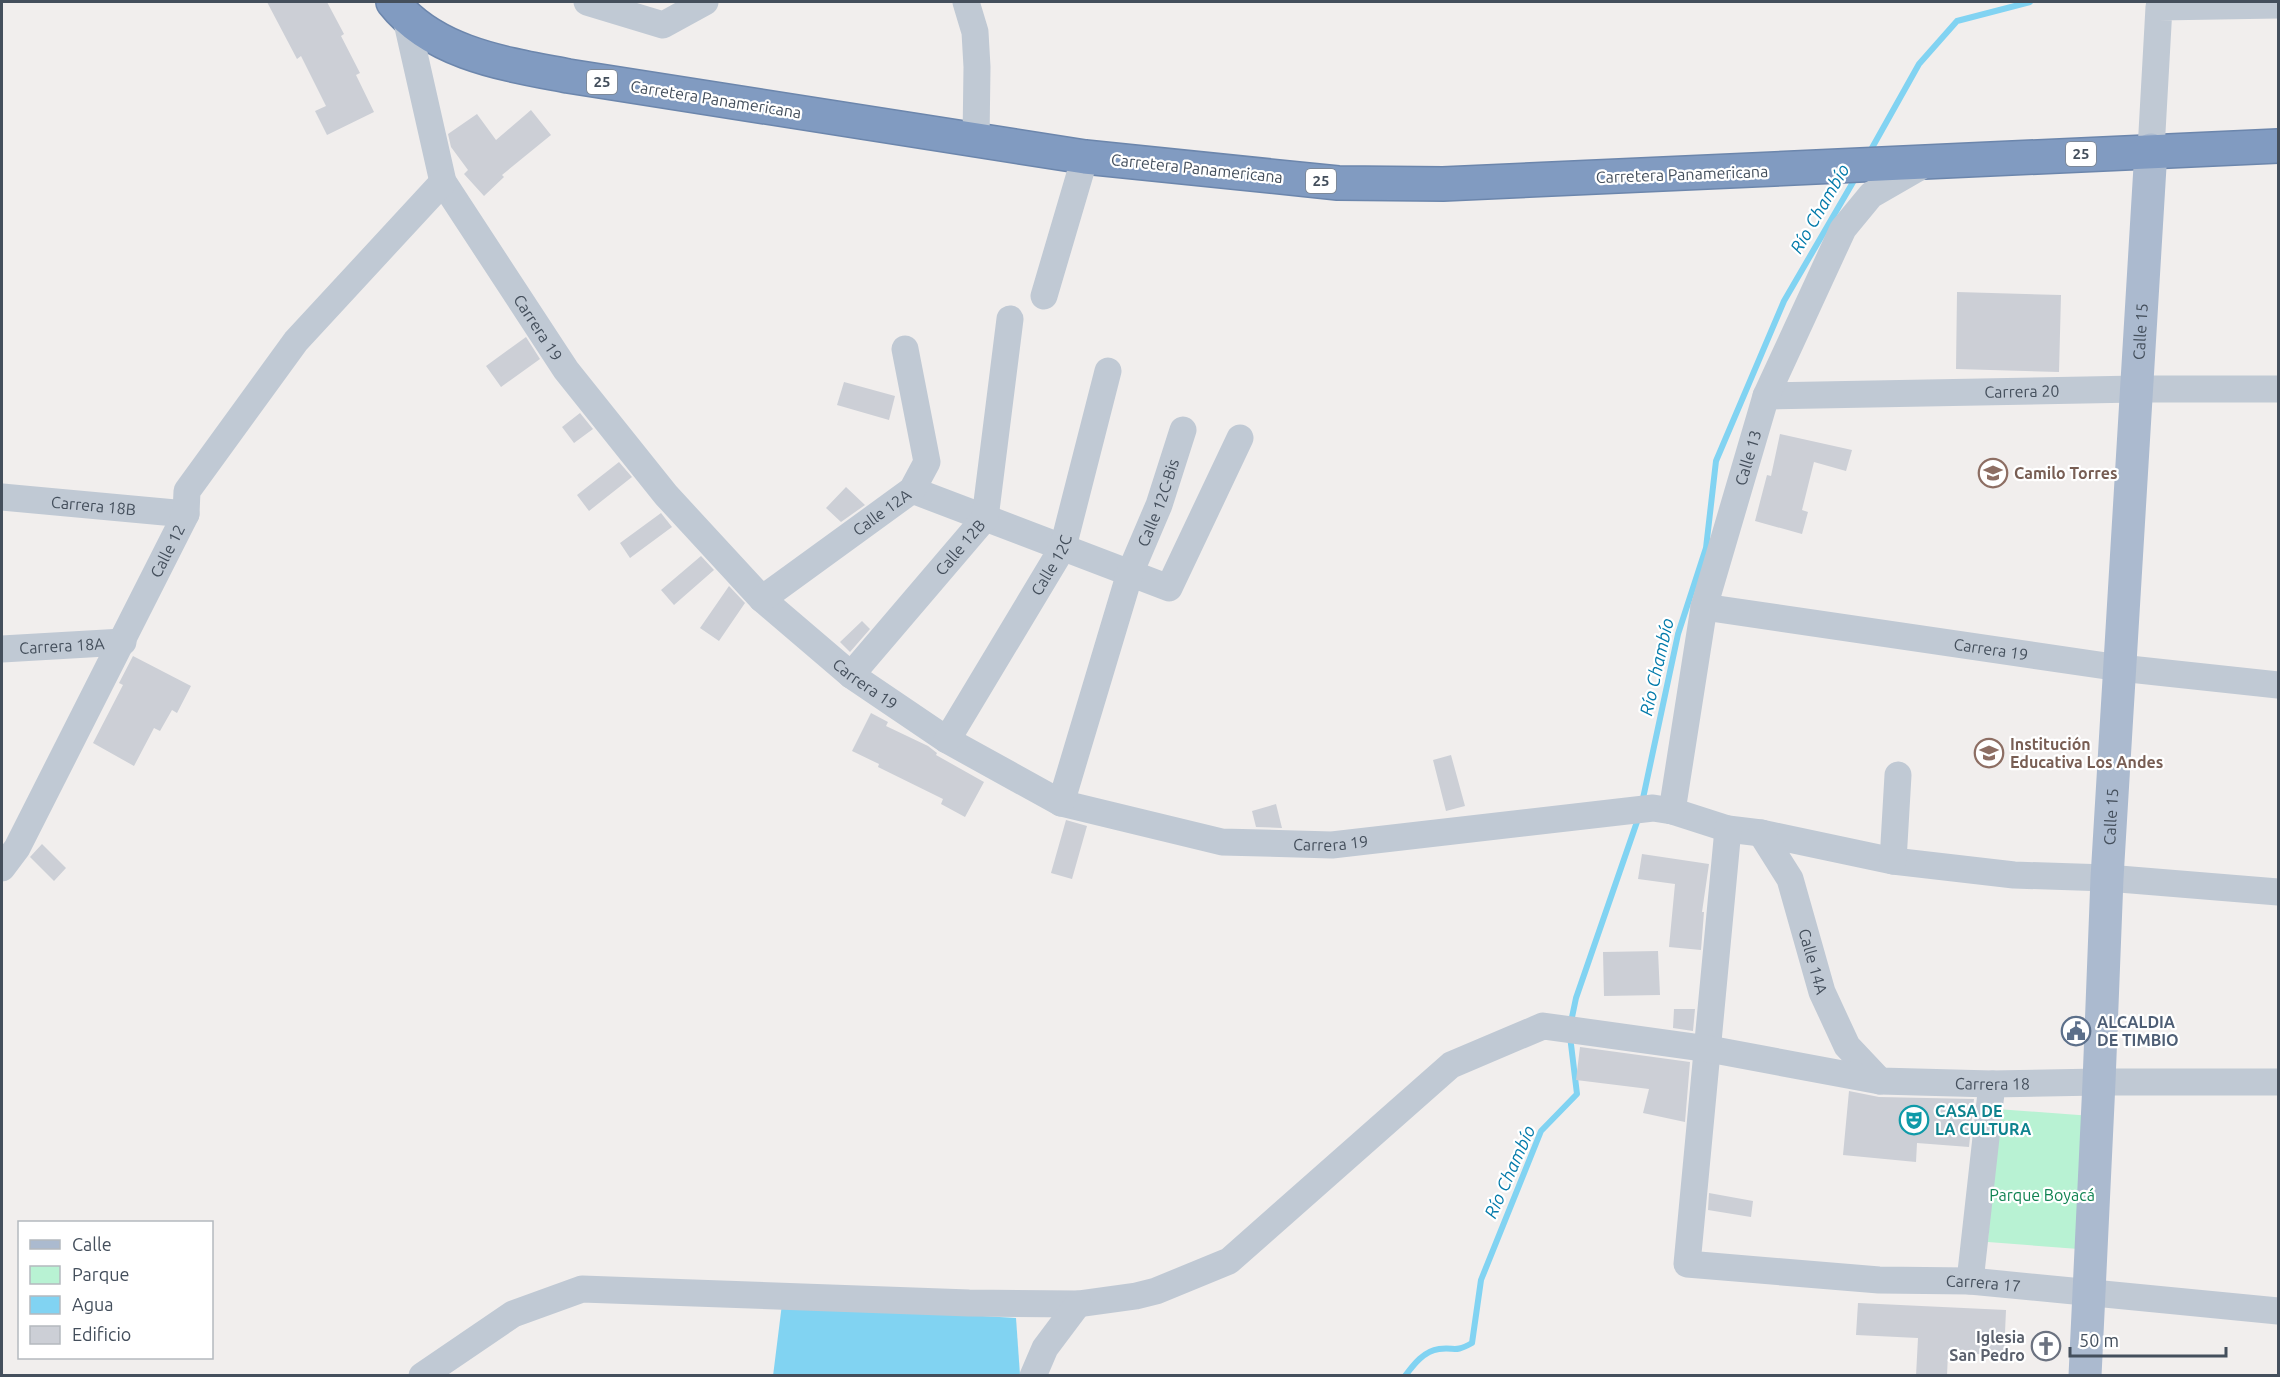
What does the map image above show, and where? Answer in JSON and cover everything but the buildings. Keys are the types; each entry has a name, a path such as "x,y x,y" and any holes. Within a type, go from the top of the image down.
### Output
{"highway":[{"name":"Carretera Panamericana","path":"399,10 444,42 492,62 568,76 1085,157 1338,183 1443,184 2278,146"}],"main road":[{"name":"Calle 15","path":"2085,1376 2107,878 2151,150"}],"street":[{"path":"587,2 663,25 705,2"},
{"path":"966,2 975,32 976,140"},
{"path":"2151,150 2159,7 2278,5"},
{"name":"Carrera 19","path":"399,10 443,182 566,370 666,495 762,599 851,675 947,740 1061,803 1222,842 1332,844 1651,809"},
{"path":"1044,296 1085,157"},
{"name":"Calle 13","path":"1651,809 1704,607 1766,396 1843,229 1871,195 1931,161"},
{"name":"Calle 12","path":"2,868 16,848 123,642 186,514 187,491 296,341 443,182"},
{"name":"Calle 12B","path":"851,675 985,518 1010,319"},
{"name":"Calle 12A","path":"762,599 912,490 927,462 905,350"},
{"name":"Calle 12C","path":"947,740 1063,547 1108,371"},
{"name":"Carrera 20","path":"1766,396 2137,389 2278,389"},
{"name":"Calle 12C-Bis","path":"1061,803 1130,573 1159,505 1183,430"},
{"path":"912,490 1169,588 1240,438"},
{"name":"Carrera 18B","path":"2,497 186,514"},
{"name":"Carrera 19","path":"1704,607 2120,668 2278,685"},
{"name":"Carrera 18A","path":"2,649 123,642"},
{"path":"1893,861 1898,775"},
{"path":"1651,809 1728,829 1893,861 2013,874 2107,878 2278,892"},
{"path":"1709,1049 1728,829"},
{"name":"Calle 14A","path":"1761,834 1790,879 1821,992 1847,1046 1880,1081"},
{"name":"Carrera 18","path":"1078,1304 1156,1291 1229,1261 1451,1065 1543,1026 1709,1049 1880,1081 1992,1084 2278,1082"},
{"name":"Carrera 17","path":"1709,1049 1687,1264 1879,1280 1970,1281 2278,1311"},
{"path":"1970,1281 1992,1084"},
{"path":"422,1376 513,1314 582,1288 945,1303 1078,1304"},
{"path":"1033,1376 1045,1348 1078,1304"}],"green space":[{"name":"Parque Boyacá","path":"1997,1109 2092,1116 2092,1250 1988,1242"}],"water":[{"path":"782,1304 1016,1318 1020,1375 773,1376"}],"waterway":[{"name":"Río Chambío","path":"1868,155 1919,64 1957,21 2030,2"},
{"name":"Río Chambío","path":"1642,803 1678,634 1706,548 1716,461 1784,301 1856,177"},
{"name":"Río Chambío","path":"1571,1022 1576,998 1639,816"},
{"name":"Río Chambío","path":"1405,1376 1429,1352 1439,1349 1458,1349 1472,1343 1481,1280 1541,1131 1577,1094 1570,1036"}],"place":[{"name":"Camilo Torres","path":"1993,473"},
{"name":"Institución Educativa Los Andes","path":"1989,753"},
{"name":"ALCALDIA DE TIMBIO","path":"2076,1031"},
{"name":"CASA DE LA CULTURA","path":"1914,1120"},
{"name":"Iglesia San Pedro","path":"2046,1346"}]}
